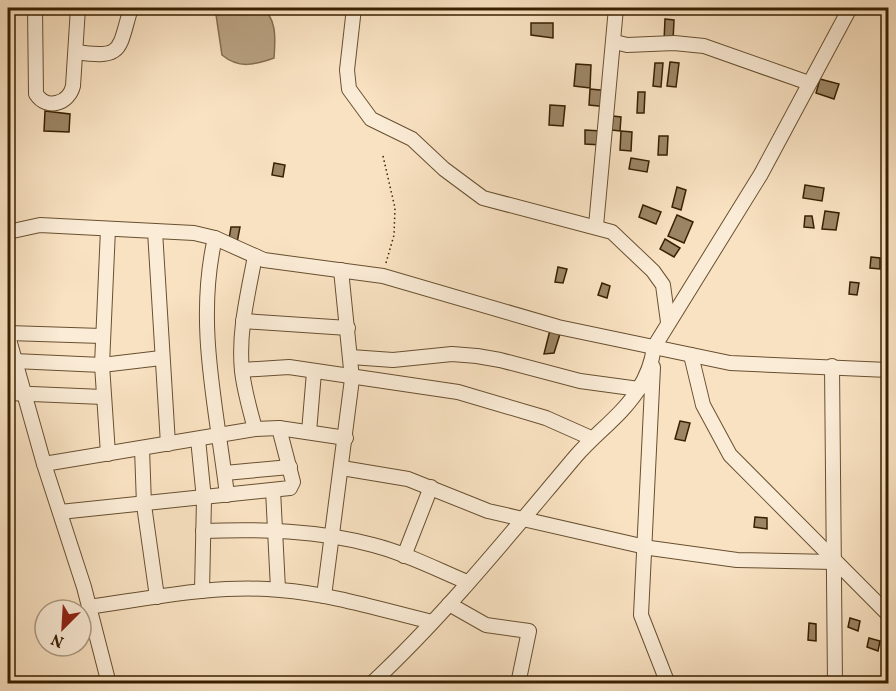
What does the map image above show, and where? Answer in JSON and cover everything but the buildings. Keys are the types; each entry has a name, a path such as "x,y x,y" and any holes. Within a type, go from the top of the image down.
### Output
{"street":[{"path":"35,8 35,87 39,98 54,104 64,101 71,94 78,8"},
{"path":"76,52 103,56 113,52 121,40 130,8"},
{"path":"354,8 347,70 349,89 371,119 412,139 444,169 483,198 612,232 653,271 663,285 668,322"},
{"path":"596,226 615,42 616,8"},
{"path":"371,684 432,622 591,438 629,403 639,389 649,371 654,347 761,174 850,8"},
{"path":"615,42 627,45 674,43 704,46 809,83"},
{"path":"8,232 40,225 194,233 215,238 255,256 273,261 383,276 558,327 691,355 747,364 888,370"},
{"path":"108,229 102,336 103,397 108,454"},
{"path":"155,231 168,444"},
{"path":"215,238 208,268 206,326 211,387 221,436 227,495"},
{"path":"255,256 243,321 242,370 255,429"},
{"path":"324,596 352,378 341,270"},
{"path":"243,321 348,328"},
{"path":"86,598 23,395 8,334 102,336"},
{"path":"654,347 641,615 668,684"},
{"path":"351,357 393,360 452,354 477,356 580,381 639,389"},
{"path":"691,355 703,405 730,455 888,614"},
{"path":"14,361 102,365 161,358"},
{"path":"832,366 835,684"},
{"path":"242,370 289,367 469,395 555,421 591,438"},
{"path":"309,432 314,372"},
{"path":"8,393 103,397"},
{"path":"44,464 255,429 279,428 346,438"},
{"path":"60,512 204,499 273,490 293,485 279,428"},
{"path":"198,439 204,499 202,591"},
{"path":"142,448 144,505 157,597"},
{"path":"225,473 290,467"},
{"path":"342,468 408,479 471,505 522,520 645,547 737,561 834,562"},
{"path":"404,556 430,487"},
{"path":"273,490 278,589"},
{"path":"203,531 274,529 333,536 375,545 467,582"},
{"path":"93,606 202,591 278,589 324,596 432,622"},
{"path":"448,603 486,625 529,632 518,684"},
{"path":"93,622 109,684"}],"path":[{"path":"383,276 394,235 395,208 384,156"}],"shaded area":[{"path":"215,8 261,8 266,12 273,24 274,58 241,64 222,55"}]}
